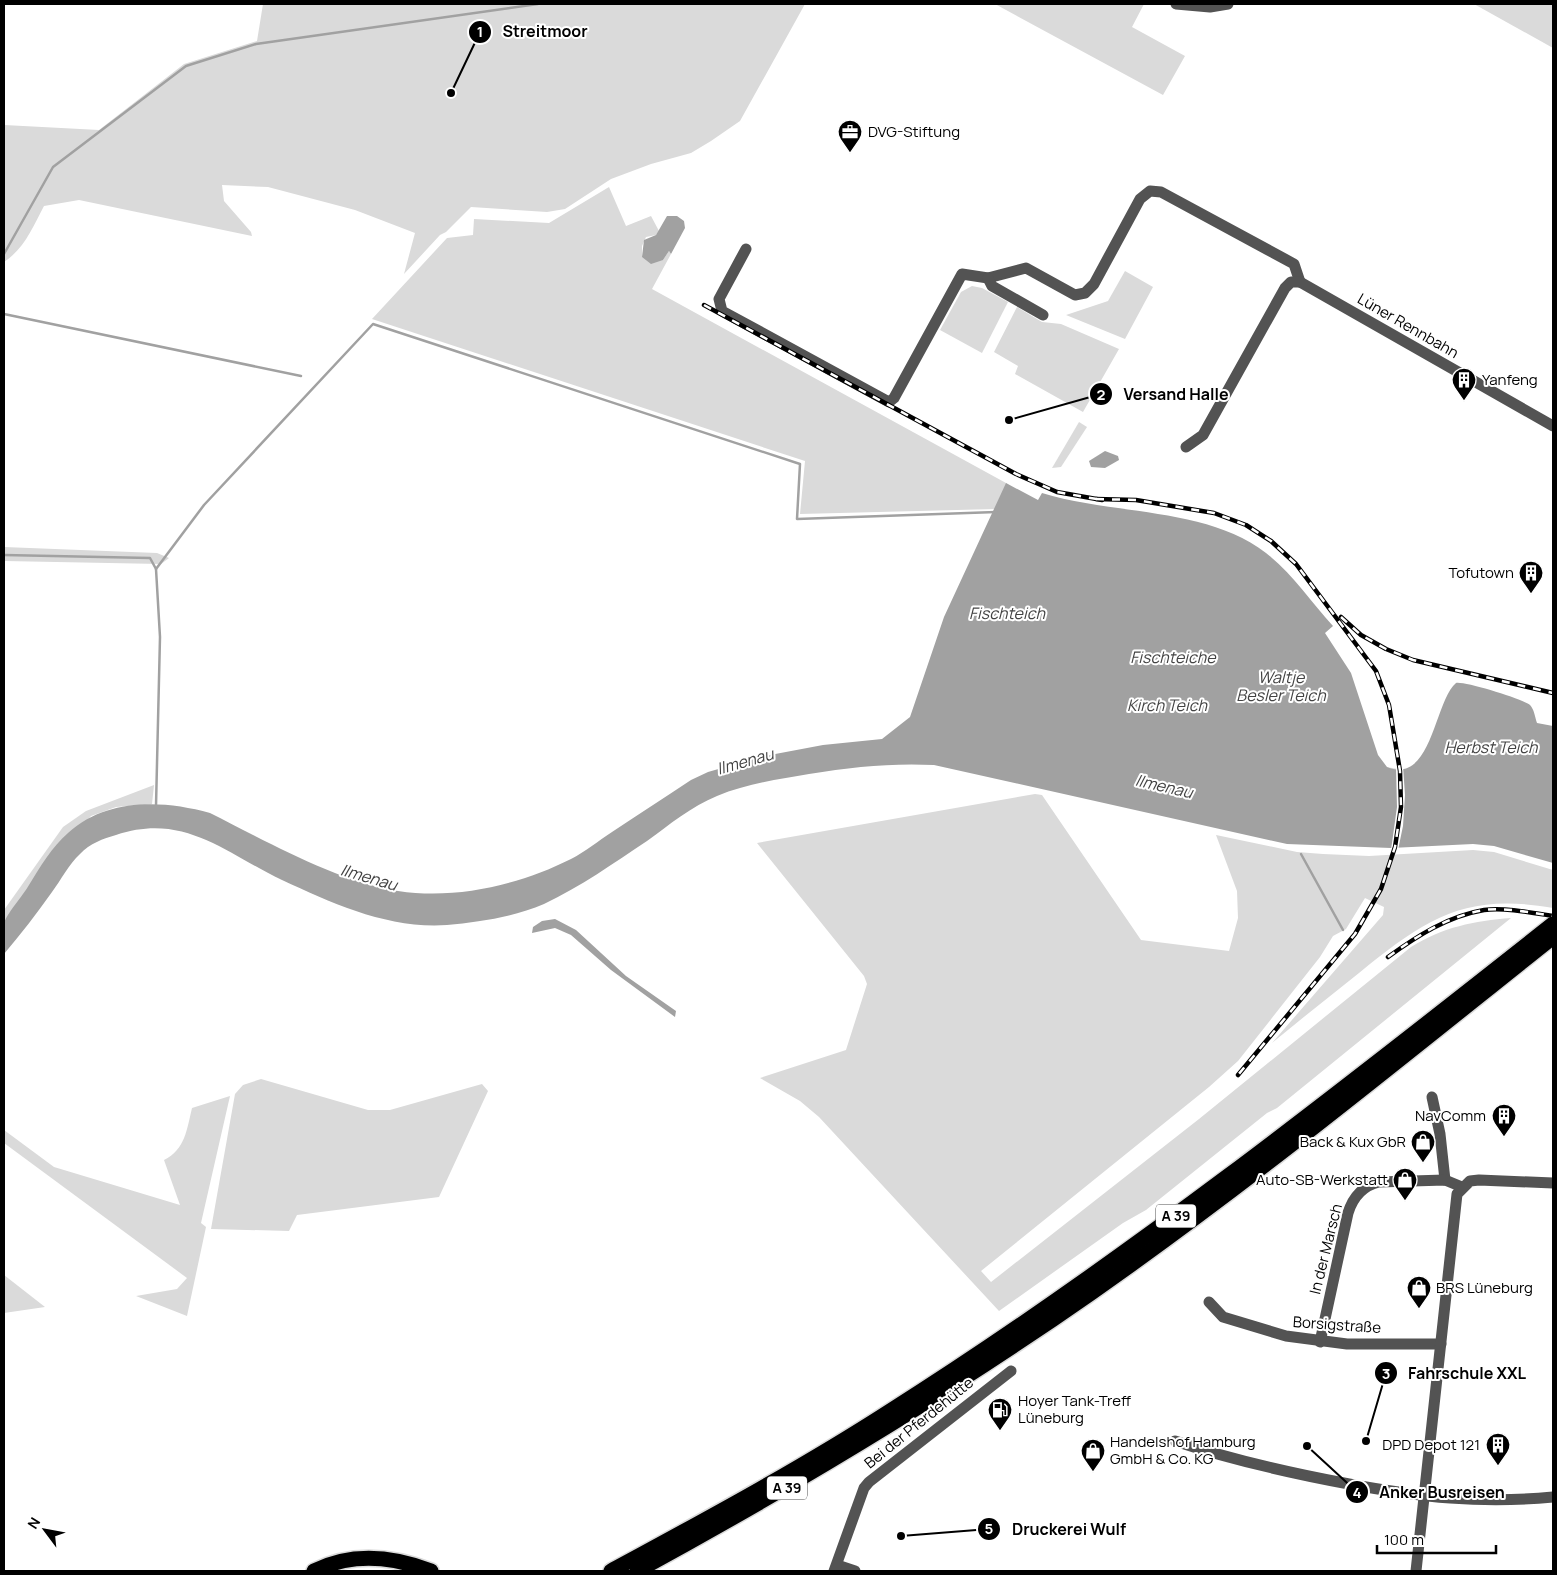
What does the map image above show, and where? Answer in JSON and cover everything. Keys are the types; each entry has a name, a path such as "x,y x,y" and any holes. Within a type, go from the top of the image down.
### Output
{"highway":[{"name":"A 39","path":"637,1571 804,1478 896,1422 1093,1292 1295,1142 1546,938 1553,924"},
{"name":"A 39","path":"611,1571 797,1468 890,1411 1044,1309 1253,1158 1546,938"},
{"path":"645,1571 675,1550"},
{"path":"314,1571 344,1560 382,1557 403,1561 431,1571"},
{"path":"328,1571 346,1566 382,1563 413,1571"}],"street":[{"path":"1176,4 1202,7 1228,4"},
{"path":"746,249 719,299 722,311 889,402 894,398 962,274 988,278 1026,268 1076,295 1085,294 1094,284 1140,199 1150,191 1156,191 1294,264 1300,282 1292,282 1285,288 1203,434 1186,446"},
{"path":"988,278 992,286 1043,315"},
{"name":"Lüner Rennbahn","path":"1300,282 1553,426"},
{"path":"1432,1097 1440,1134 1445,1180"},
{"name":"In der Marsch","path":"1320,1342 1348,1213 1357,1194 1364,1188 1379,1182 1445,1180 1462,1187"},
{"path":"1416,1571 1455,1202 1462,1187 1470,1181 1553,1183"},
{"name":"Borsigstraße","path":"1210,1302 1223,1317 1264,1331 1320,1342 1441,1344"},
{"name":"Bei der Pferdehütte","path":"855,1571 836,1568 864,1488 1011,1371"},
{"path":"1175,1441 1288,1472 1425,1497 1471,1501 1553,1497"}],"shaded area":[{"path":"263,4 805,4 740,121 711,141 691,153 651,164 611,179 565,209 547,212 471,207 446,232 440,235 404,274 415,233 355,210 268,187 222,185 224,201 251,232 252,236 79,200 44,206 23,244 4,262 4,125 99,130 184,64 257,41"},
{"path":"995,4 1144,4 1132,27 1185,56 1163,95"},
{"path":"1474,4 1553,4 1553,48"},
{"path":"609,187 626,226 651,216 659,231 656,235 646,237 642,246 642,257 663,260 669,251 671,254 652,289 1006,483 1377,756 1386,767 1553,794 911,718 996,509 800,514 805,461 372,319 447,238 473,235 474,219 549,223"},
{"path":"1125,271 1153,287 1125,339 1066,315 1108,301"},
{"path":"972,286 982,288 1008,302 982,353 940,330 961,292"},
{"path":"1017,307 1042,322 1061,324 1119,349 1083,412 1015,374 1018,366 994,352"},
{"path":"1079,422 1087,427 1061,467 1052,468"},
{"path":"4,547 157,553 169,558 161,564 4,561"},
{"path":"154,785 152,804 116,807 91,816 4,921 4,910 63,827 86,811"},
{"path":"1035,794 1042,795 1141,940 1229,951 1238,918 1237,891 1216,835 1297,852 1323,854 1369,856 1473,850 1494,852 1553,870 1553,908 1522,904 1495,904 1470,907 1426,924 1383,954 1272,1043 1383,915 1384,907 1365,898 1346,929 1333,936 1320,957 1238,1061 1209,1087 981,1271 991,1282 1199,1119 1411,947 1435,934 1459,926 1511,918 1277,1108 1267,1113 1146,1210 1123,1223 999,1311 819,1117 800,1101 760,1078 846,1050 867,984 864,976 757,843"},
{"path":"261,1079 368,1110 390,1110 482,1084 488,1091 439,1197 297,1215 289,1231 211,1229 235,1094 243,1085"},
{"path":"230,1096 201,1223 206,1227 187,1316 136,1296 177,1289 187,1278 4,1143 4,1130 54,1167 180,1205 164,1160 177,1151 181,1145 192,1108"},
{"path":"4,1275 45,1307 4,1313"}],"water":[{"path":"667,216 677,216 684,221 685,228 671,254 669,251 663,260 651,264 642,257 644,240 656,235"},
{"path":"1105,451 1118,456 1119,460 1105,468 1091,467 1089,461"},
{"name":"Fischteiche","path":"1006,483 1038,500 1042,493 1070,500 1158,514 1216,527 1242,538 1266,553 1293,579 1333,626 1325,633 1351,673 1378,755 1387,767 1402,769 1414,764 1423,753 1442,707 1456,683 1493,691 1530,705 1537,723 1553,726 1553,863 1494,846 1473,844 1391,848 1287,844 934,765 887,765 841,769 798,776 763,782 728,792 690,810 597,874 544,904 533,909 496,918 447,925 404,923 362,913 321,898 282,880 203,839 183,832 163,829 140,829 102,840 84,850 72,862 41,908 4,954 3,931 5,920 52,851 68,833 83,822 100,813 117,808 154,804 210,813 302,859 350,879 398,891 420,893 465,892 509,883 571,859 691,780 708,772 760,757 823,745 882,739 910,717 944,617"},
{"path":"555,919 576,930 626,976 676,1011 675,1017 611,970 571,935 555,928 532,933 533,927 542,921"}],"pier":[{"path":"1403,766 1405,795 1403,826 1398,850 1391,850 1397,807 1396,767"}],"waterway":[{"path":"4,254 53,167 186,66 256,44 538,4"},
{"path":"4,314 301,376"},
{"path":"156,569 204,505 373,324 800,464 797,519 996,512"},
{"path":"4,555 150,558 156,569 160,637 156,806"},
{"path":"1301,854 1343,930"}],"railway":[{"path":"704,305 1016,474 1057,492 1102,500"},
{"path":"1096,499 1136,500 1214,513 1246,525 1271,541 1296,564 1376,671 1389,705 1400,771 1401,807 1395,847 1381,889 1355,934 1238,1075"},
{"path":"1341,617 1361,635 1386,649 1413,660 1553,693"},
{"path":"1388,957 1433,928 1471,913 1501,909 1553,916"}],"place":[{"name":"Streitmoor","path":"451,93"},
{"name":"DVG-Stiftung","path":"850,153"},
{"name":"Yanfeng","path":"1464,401"},
{"name":"Versand Halle","path":"1009,420"},
{"name":"Tofutown","path":"1531,594"},
{"name":"NavComm","path":"1504,1137"},
{"name":"Back & Kux GbR","path":"1423,1163"},
{"name":"Auto-SB-Werkstatt","path":"1405,1201"},
{"name":"BRS Lüneburg","path":"1419,1309"},
{"name":"Hoyer Tank-Treff Lüneburg","path":"1000,1431"},
{"name":"Fahrschule XXL","path":"1366,1441"},
{"name":"Anker Busreisen","path":"1307,1446"},
{"name":"DPD Depot 121","path":"1498,1466"},
{"name":"Handelshof Hamburg GmbH & Co. KG","path":"1093,1472"},
{"name":"Druckerei Wulf","path":"901,1536"}],"water label":[{"name":"Fischteich","path":"1007,613"},
{"name":"Waltje Besler Teich","path":"1281,686"},
{"name":"Kirch Teich","path":"1167,705"},
{"name":"Herbst Teich","path":"1491,747"},
{"name":"Ilmenau","path":"745,761"},
{"name":"Ilmenau","path":"1164,786"},
{"name":"Ilmenau","path":"369,877"}]}
